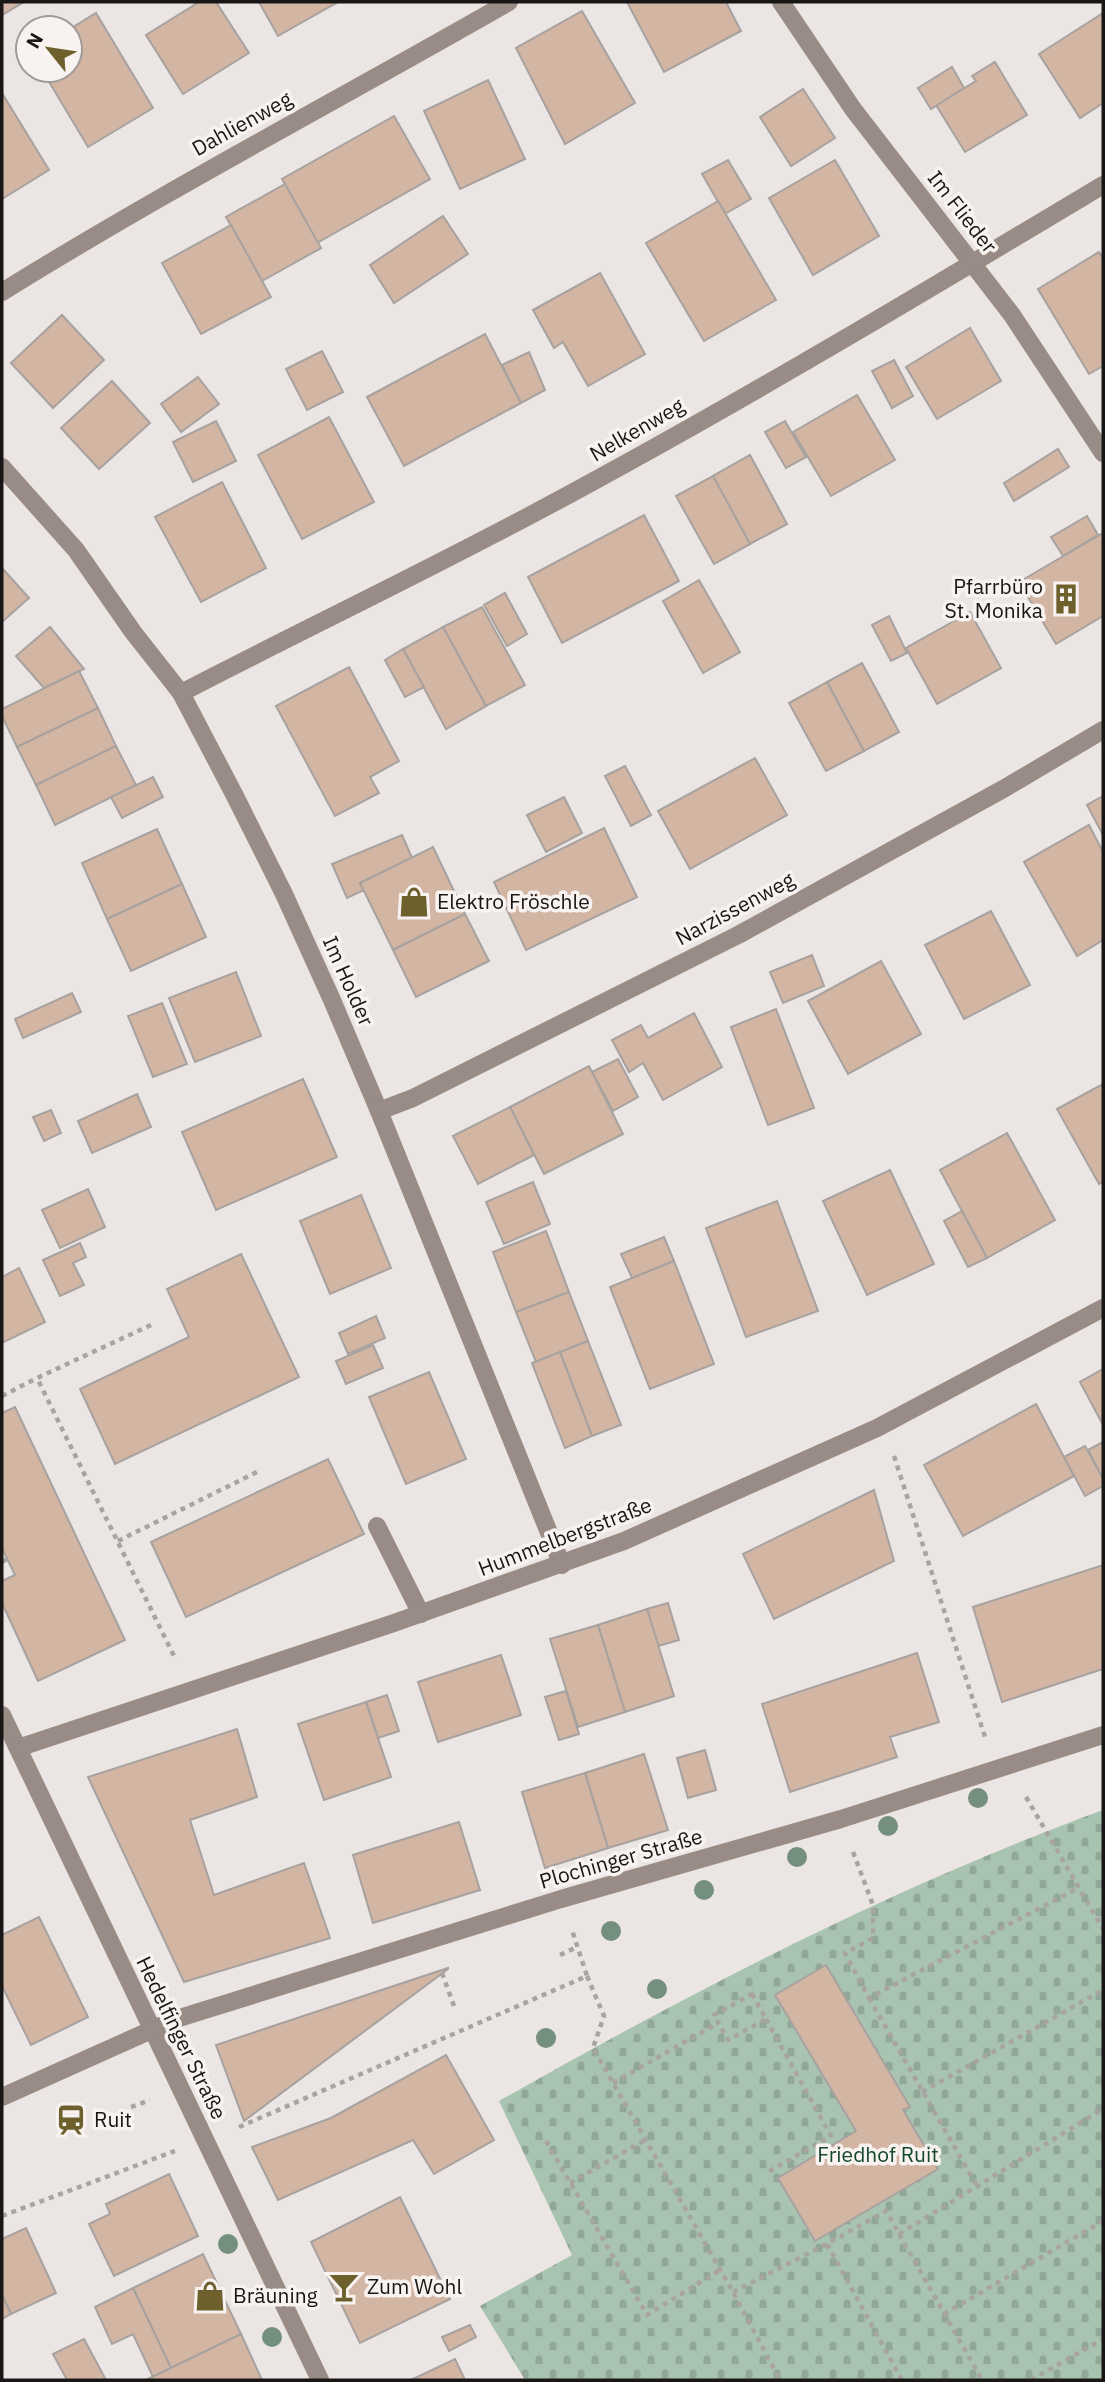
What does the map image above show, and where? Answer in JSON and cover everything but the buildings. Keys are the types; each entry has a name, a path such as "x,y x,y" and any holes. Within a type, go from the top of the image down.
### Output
{"street":[{"name":"Dahlienweg","path":"2,292 106,227 509,2"},
{"name":"Im Flieder","path":"781,2 853,109 1012,315 1103,453"},
{"name":"Nelkenweg","path":"181,693 424,572 571,494 974,264 1103,185"},
{"name":"Im Holder","path":"2,467 76,550 133,632 181,693 284,894 379,1111 562,1564"},
{"name":"Narzissenweg","path":"379,1111 413,1098 740,934 1005,788 1103,730"},
{"name":"Hummelbergstraße","path":"18,1748 421,1614 624,1541 877,1428 1103,1308"},
{"path":"377,1526 421,1614"},
{"name":"Hedelfinger Straße","path":"2,1715 320,2380"},
{"name":"Plochinger Straße","path":"2,2097 152,2029 561,1899 841,1819 1103,1735"}],"path":[{"path":"2,1396 151,1325"},
{"path":"37,1378 190,1689"},
{"path":"877,1428 893,1453 981,1726 1002,1766 1103,1929"},
{"path":"118,1541 261,1470"},
{"path":"841,1819 873,1905 873,1938 845,1953 977,2186"},
{"path":"869,1998 1078,1888"},
{"path":"561,1899 587,1976 604,2016 593,2048 733,2292 780,2380"},
{"path":"1095,1916 1103,1911"},
{"path":"559,1955 577,1947"},
{"path":"442,1973 454,2006"},
{"path":"2,2216 237,2128 587,1976"},
{"path":"922,2092 1103,1990"},
{"path":"766,2019 727,2040 713,2015 752,1994 766,2019 831,2136 768,2172"},
{"path":"613,2082 718,2024"},
{"path":"899,2234 1103,2109"},
{"path":"570,2183 646,2140"},
{"path":"546,2141 647,2315 720,2270"},
{"path":"733,2292 886,2211 982,2380"},
{"path":"944,2314 1103,2221"},
{"path":"827,2244 902,2380"},
{"path":"1031,2380 1103,2339"}],"green space":[{"name":"Friedhof Ruit","path":"1103,1810 1103,2380 525,2380 480,2306 572,2255 499,2101 646,2020 795,1943 947,1872"}],"place":[{"name":"Pfarrbüro St. Monika","path":"1066,599"},
{"name":"Elektro Fröschle","path":"414,902"},
{"name":"Ruit","path":"71,2120"},
{"name":"Zum Wohl","path":"344,2287"},
{"name":"Bräuning","path":"210,2296"}]}
